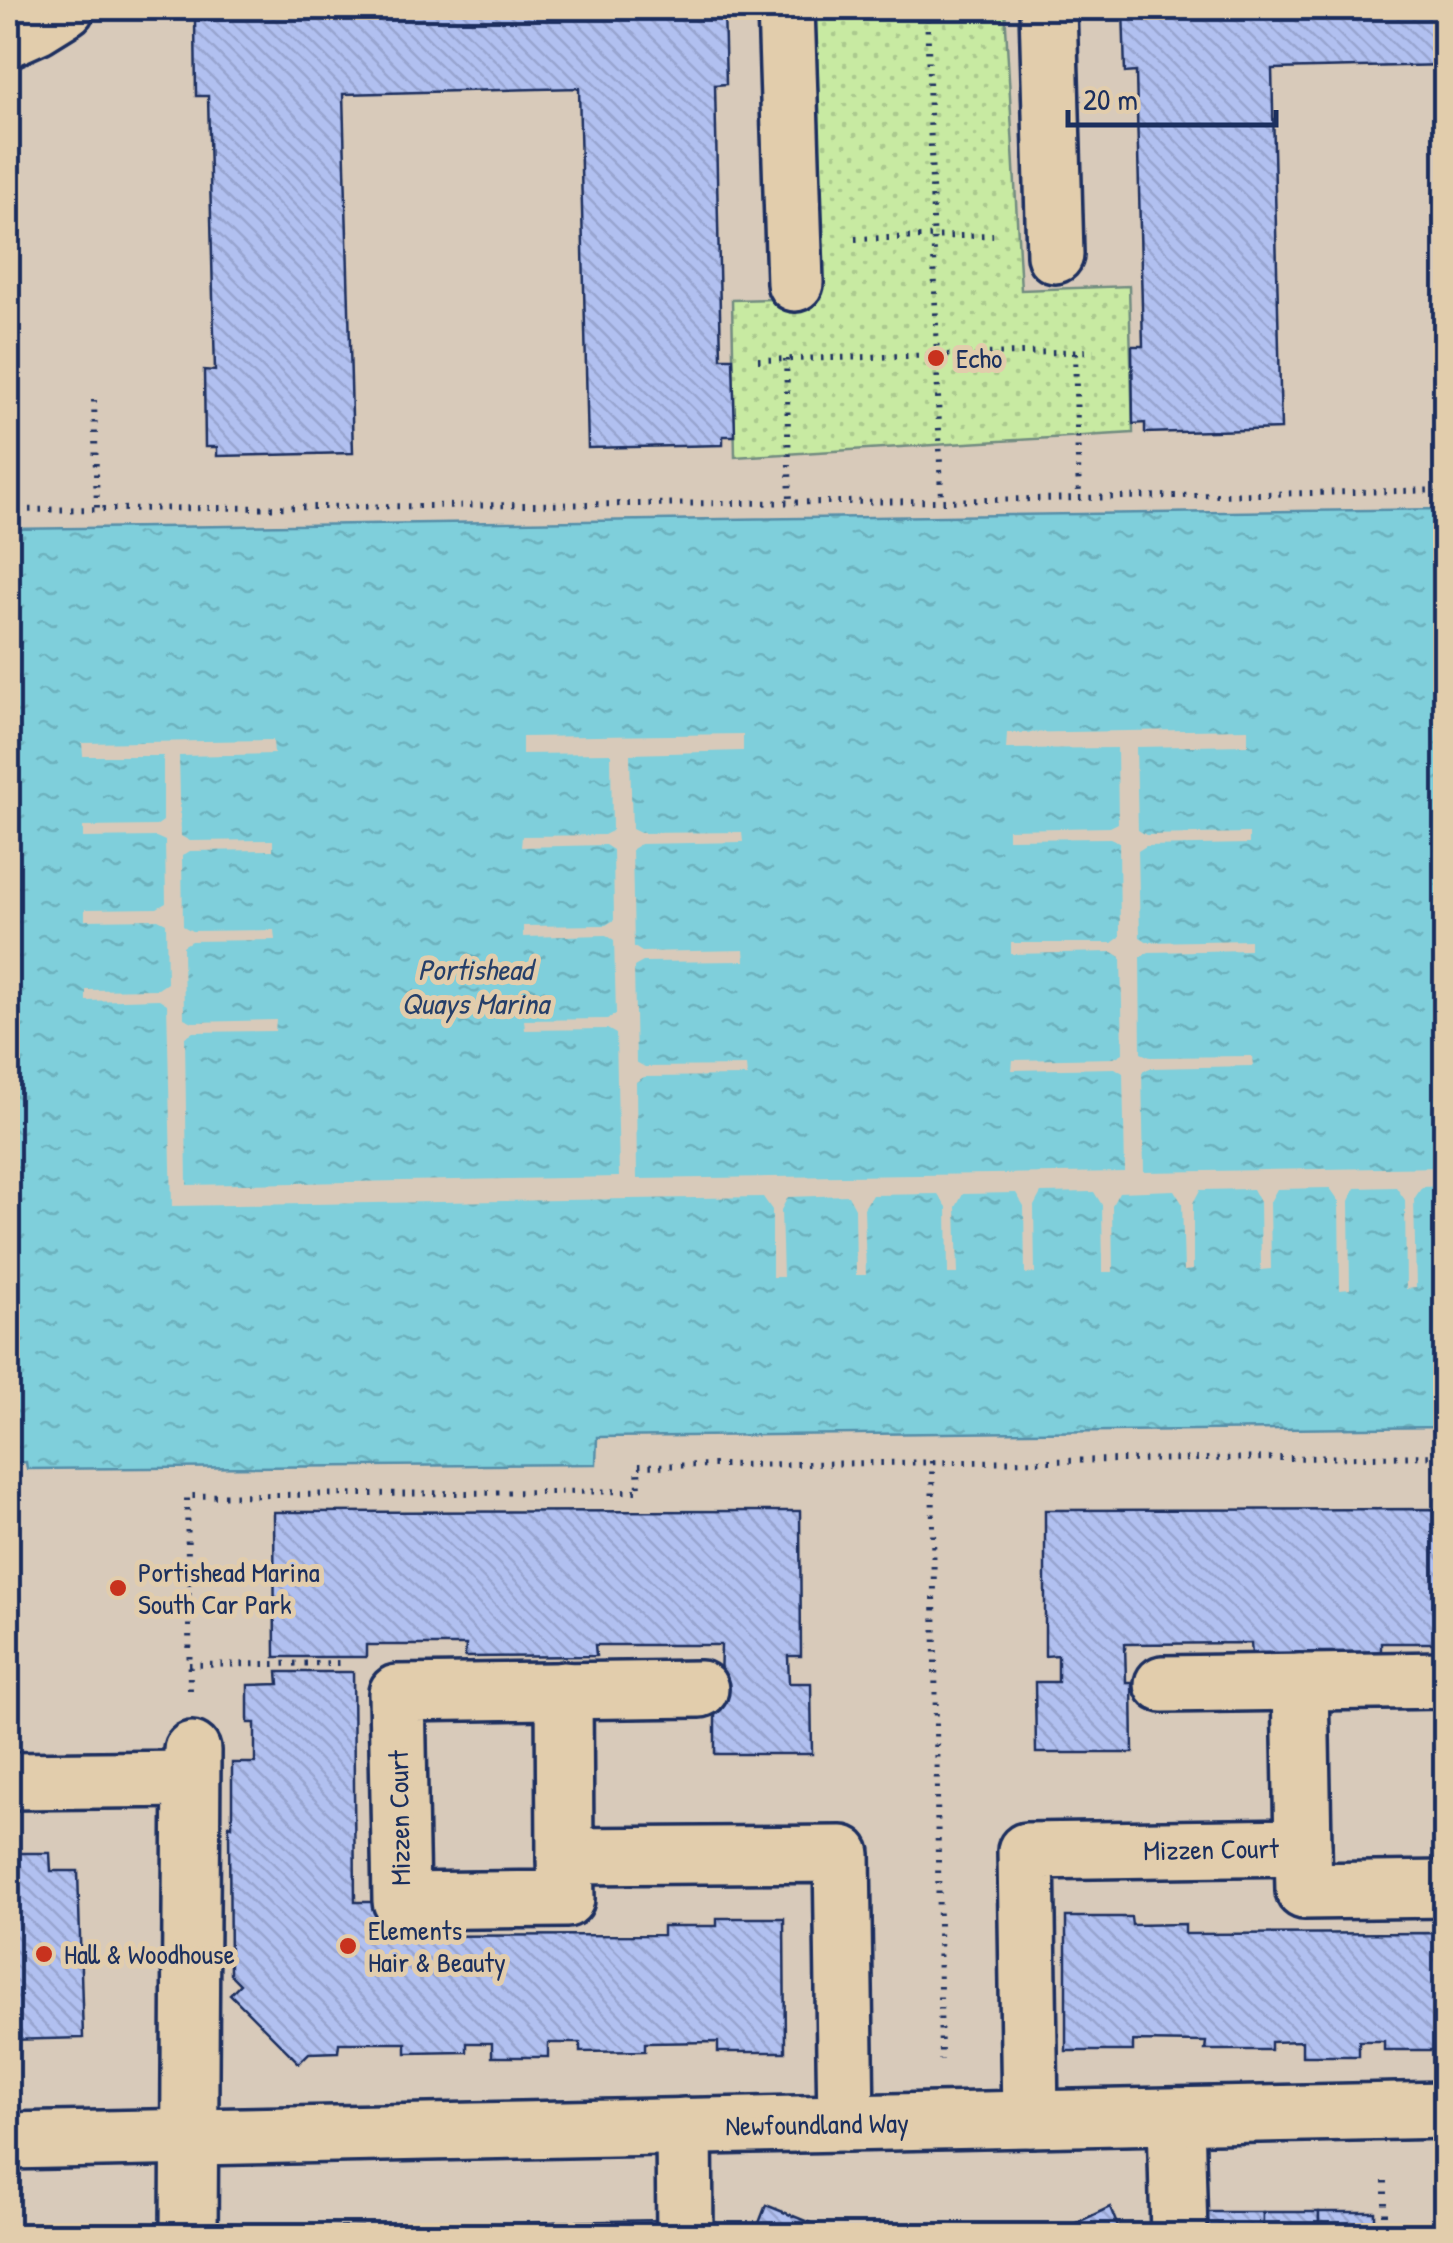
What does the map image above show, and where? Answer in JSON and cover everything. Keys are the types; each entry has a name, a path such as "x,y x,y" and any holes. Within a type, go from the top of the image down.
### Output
{"street":[{"path":"8,39 66,8"},
{"path":"786,8 794,262"},
{"path":"1048,8 1054,244"},
{"path":"1163,1684 1446,1680"},
{"name":"Mizzen Court","path":"1300,1682 1304,1890 1446,1889"},
{"name":"Mizzen Court","path":"398,1693 401,1901 566,1899 564,1690"},
{"path":"398,1693 700,1690"},
{"path":"8,1780 192,1764 189,2236"},
{"name":"Mizzen Court","path":"1030,2119 1026,1851 1303,1848"},
{"path":"566,1856 842,1854 846,2123"},
{"name":"Newfoundland Way","path":"8,2141 1446,2110"},
{"path":"1176,2116 1178,2236"},
{"path":"684,2126 685,2236"}],"path":[{"path":"928,8 941,501"},
{"path":"794,262 934,236 1054,244"},
{"path":"758,360 1094,351"},
{"path":"1075,352 1079,498"},
{"path":"786,359 790,502"},
{"path":"94,400 98,509"},
{"path":"8,510 941,501 1446,490"},
{"path":"192,1764 187,1496 639,1491 638,1466 1446,1456"},
{"path":"932,1461 942,2121"},
{"path":"189,1665 397,1662 398,1693"}],"green space":[{"path":"810,8 1005,8 1021,290 1129,286 1133,433 735,457 732,300 821,298"}],"water":[{"name":"Portishead Quays Marina","path":"1445,509 1445,1427 597,1437 596,1464 27,1469 26,1462 8,1463 8,529"}],"pier":[{"path":"1248,729 1248,745 1136,747 1138,830 1146,835 1249,833 1249,844 1146,846 1138,851 1140,937 1148,942 1250,940 1250,950 1149,952 1140,957 1141,1053 1150,1057 1252,1056 1253,1066 1150,1068 1142,1072 1144,1172 1445,1167 1445,1186 1422,1187 1414,1199 1416,1288 1406,1289 1405,1200 1396,1187 1355,1188 1349,1201 1350,1289 1340,1290 1339,1201 1330,1188 1277,1189 1270,1202 1271,1269 1261,1270 1260,1202 1253,1189 1200,1190 1193,1203 1193,1270 1184,1271 1182,1203 1174,1190 1119,1192 1112,1205 1113,1272 1103,1272 1102,1205 1094,1192 1041,1193 1034,1206 1035,1273 1025,1274 1024,1206 1016,1193 963,1194 956,1207 958,1274 948,1274 947,1207 938,1194 872,1195 864,1208 866,1275 856,1275 855,1208 848,1195 788,1197 781,1210 783,1277 772,1277 772,1210 763,1197 172,1206 167,1004 159,999 86,1001 86,990 158,989 167,983 166,923 158,919 85,920 85,909 157,908 166,903 165,841 156,837 83,838 83,827 156,826 163,821 163,756 83,756 82,743 273,740 274,754 179,756 181,836 190,841 273,840 273,850 190,851 182,856 183,926 192,931 274,930 275,940 191,941 183,946 184,1018 193,1022 276,1020 275,1031 193,1032 185,1037 187,1185 619,1177 616,1034 607,1029 525,1030 524,1020 607,1019 616,1014 614,940 606,935 523,937 523,926 606,925 614,920 613,850 605,845 521,847 522,836 604,835 612,831 611,753 522,754 522,737 743,734 743,751 630,754 632,829 640,833 742,832 743,842 640,844 632,849 634,947 642,952 744,950 745,961 643,962 634,967 636,1062 645,1067 746,1066 747,1076 644,1077 636,1082 637,1179 1125,1172 1123,1073 1115,1068 1012,1070 1013,1060 1114,1058 1123,1053 1121,957 1113,952 1011,954 1011,943 1112,943 1120,937 1119,842 1110,838 1008,839 1008,829 1110,827 1118,823 1117,748 1006,749 1007,733"}],"building":[{"path":"314,8 315,18 376,16 375,8 542,8 542,13 600,11 599,8 724,8 726,84 715,85 721,358 733,358 735,436 723,436 723,445 588,448 579,88 343,94 353,453 217,456 217,447 205,447 204,370 215,371 208,96 196,96 195,20 225,20 225,9"},
{"path":"1123,8 1446,8 1446,65 1272,69 1281,429 1145,433 1145,423 1133,424 1132,346 1143,346 1136,72 1125,73"},
{"path":"1446,1509 1446,1643 1381,1643 1381,1654 1252,1655 1251,1643 1125,1644 1126,1682 1132,1682 1133,1753 1036,1753 1035,1682 1058,1682 1058,1655 1045,1656 1045,1510"},
{"path":"800,1511 801,1656 788,1656 789,1683 811,1683 812,1754 715,1754 715,1683 720,1683 721,1645 595,1645 596,1656 465,1657 466,1645 366,1645 366,1657 275,1657 274,1512"},
{"path":"278,1672 353,1672 355,1902 382,1902 382,1936 663,1935 663,1926 717,1926 717,1918 784,1918 785,2052 718,2052 718,2042 645,2043 645,2051 580,2052 580,2043 548,2043 548,2057 492,2057 492,2043 467,2043 467,2052 406,2053 406,2043 339,2043 338,2052 309,2053 299,2063 230,1994 240,1984 230,1974 232,1763 255,1763 255,1723 248,1723 248,1685 279,1684"},
{"name":"Hall & Woodhouse","path":"8,1853 50,1853 51,1871 78,1871 83,2038 8,2040"},
{"path":"1066,1917 1131,1917 1132,1925 1185,1924 1185,1934 1446,1933 1445,2050 1384,2050 1384,2041 1359,2041 1359,2056 1302,2056 1302,2041 1271,2042 1271,2050 1205,2050 1206,2042 1133,2041 1133,2051 1066,2051"},
{"path":"766,2205 828,2230 826,2236 754,2236"},
{"path":"1110,2207 1120,2232 1137,2226 1142,2236 1056,2236 1055,2233"},
{"path":"1207,2212 1263,2212 1263,2236 1207,2236"},
{"path":"1263,2212 1319,2212 1319,2236 1263,2236"},
{"path":"1319,2212 1375,2212 1375,2236 1319,2236"},
{"path":"664,2220 664,2236 610,2236 609,2221"},
{"path":"609,2221 610,2236 556,2236 555,2222"},
{"path":"555,2222 556,2236 501,2236 501,2224"},
{"path":"1393,2225 1446,2225 1446,2236 1393,2236"},
{"path":"362,2227 363,2231 496,2229 496,2236 280,2236 280,2229"}],"place":[{"name":"Echo","path":"936,358"},
{"name":"Portishead Marina South Car Park","path":"118,1588"},
{"name":"Elements Hair & Beauty","path":"348,1946"},
{"name":"Hall & Woodhouse","path":"44,1954"}]}
